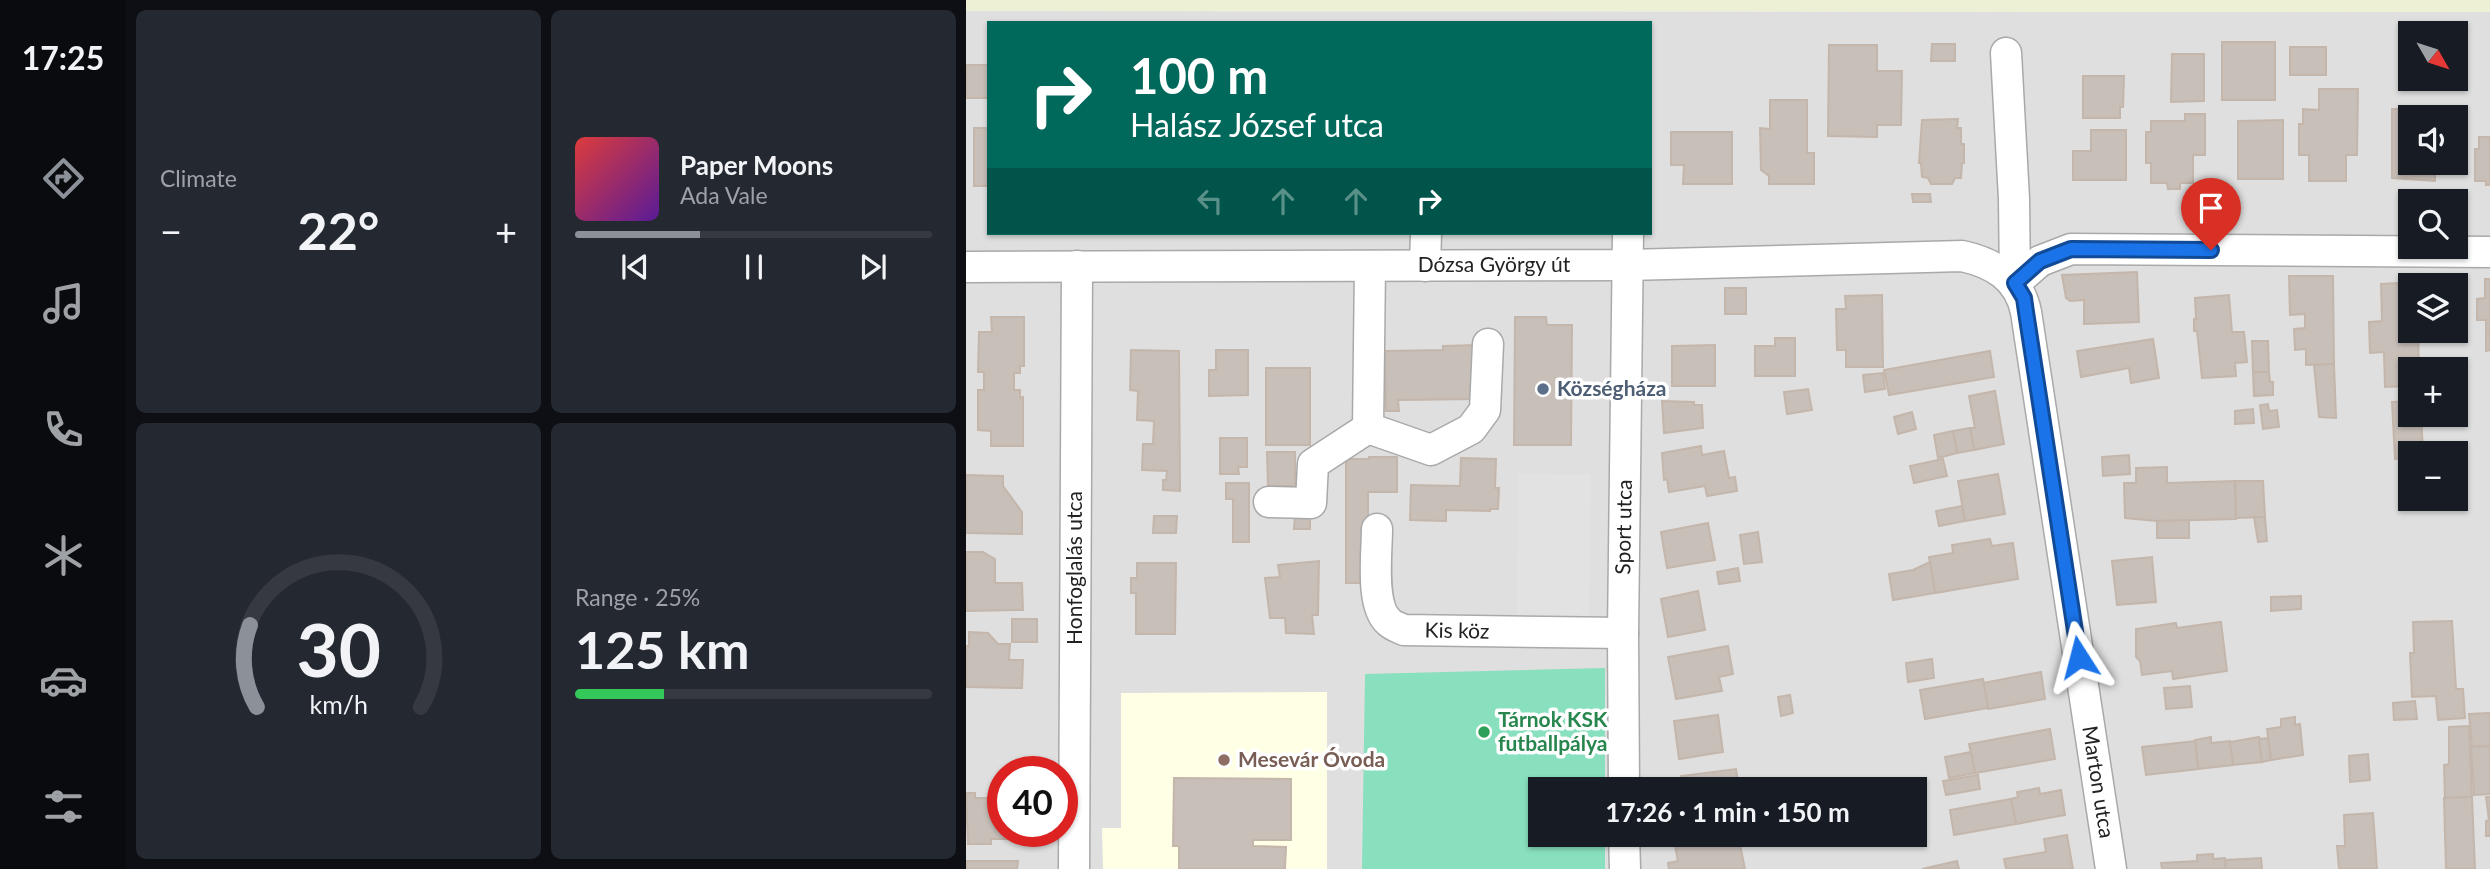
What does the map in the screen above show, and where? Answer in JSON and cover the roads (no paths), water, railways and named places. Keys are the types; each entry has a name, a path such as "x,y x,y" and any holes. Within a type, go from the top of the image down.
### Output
{"street":[{"name":"Marton utca","path":"2006,53 2014,199 2015,283 2024,298 2111,869"},
{"path":"1425,265 1426,235"},
{"name":"Sport utca","path":"1624,777 1628,235"},
{"path":"2015,283 2040,261 2071,249 2490,252"},
{"name":"Dózsa György út","path":"966,267 1628,265 1962,256 1981,260 2015,283"},
{"path":"1368,428 1370,265"},
{"name":"Honfoglalás utca","path":"1074,869 1077,266"},
{"path":"1368,428 1431,450 1471,429 1485,410 1488,344"},
{"path":"1269,502 1311,503 1313,464 1368,428"},
{"name":"Kis köz","path":"1377,529 1377,593 1380,610 1389,622 1404,630 1623,633"},
{"path":"1625,847 1625,869"}],"place":[{"name":"Községháza","path":"1543,389"},
{"name":"Tárnok KSK futballpálya","path":"1484,732"},
{"name":"Mesevár Óvoda","path":"1224,760"}]}
